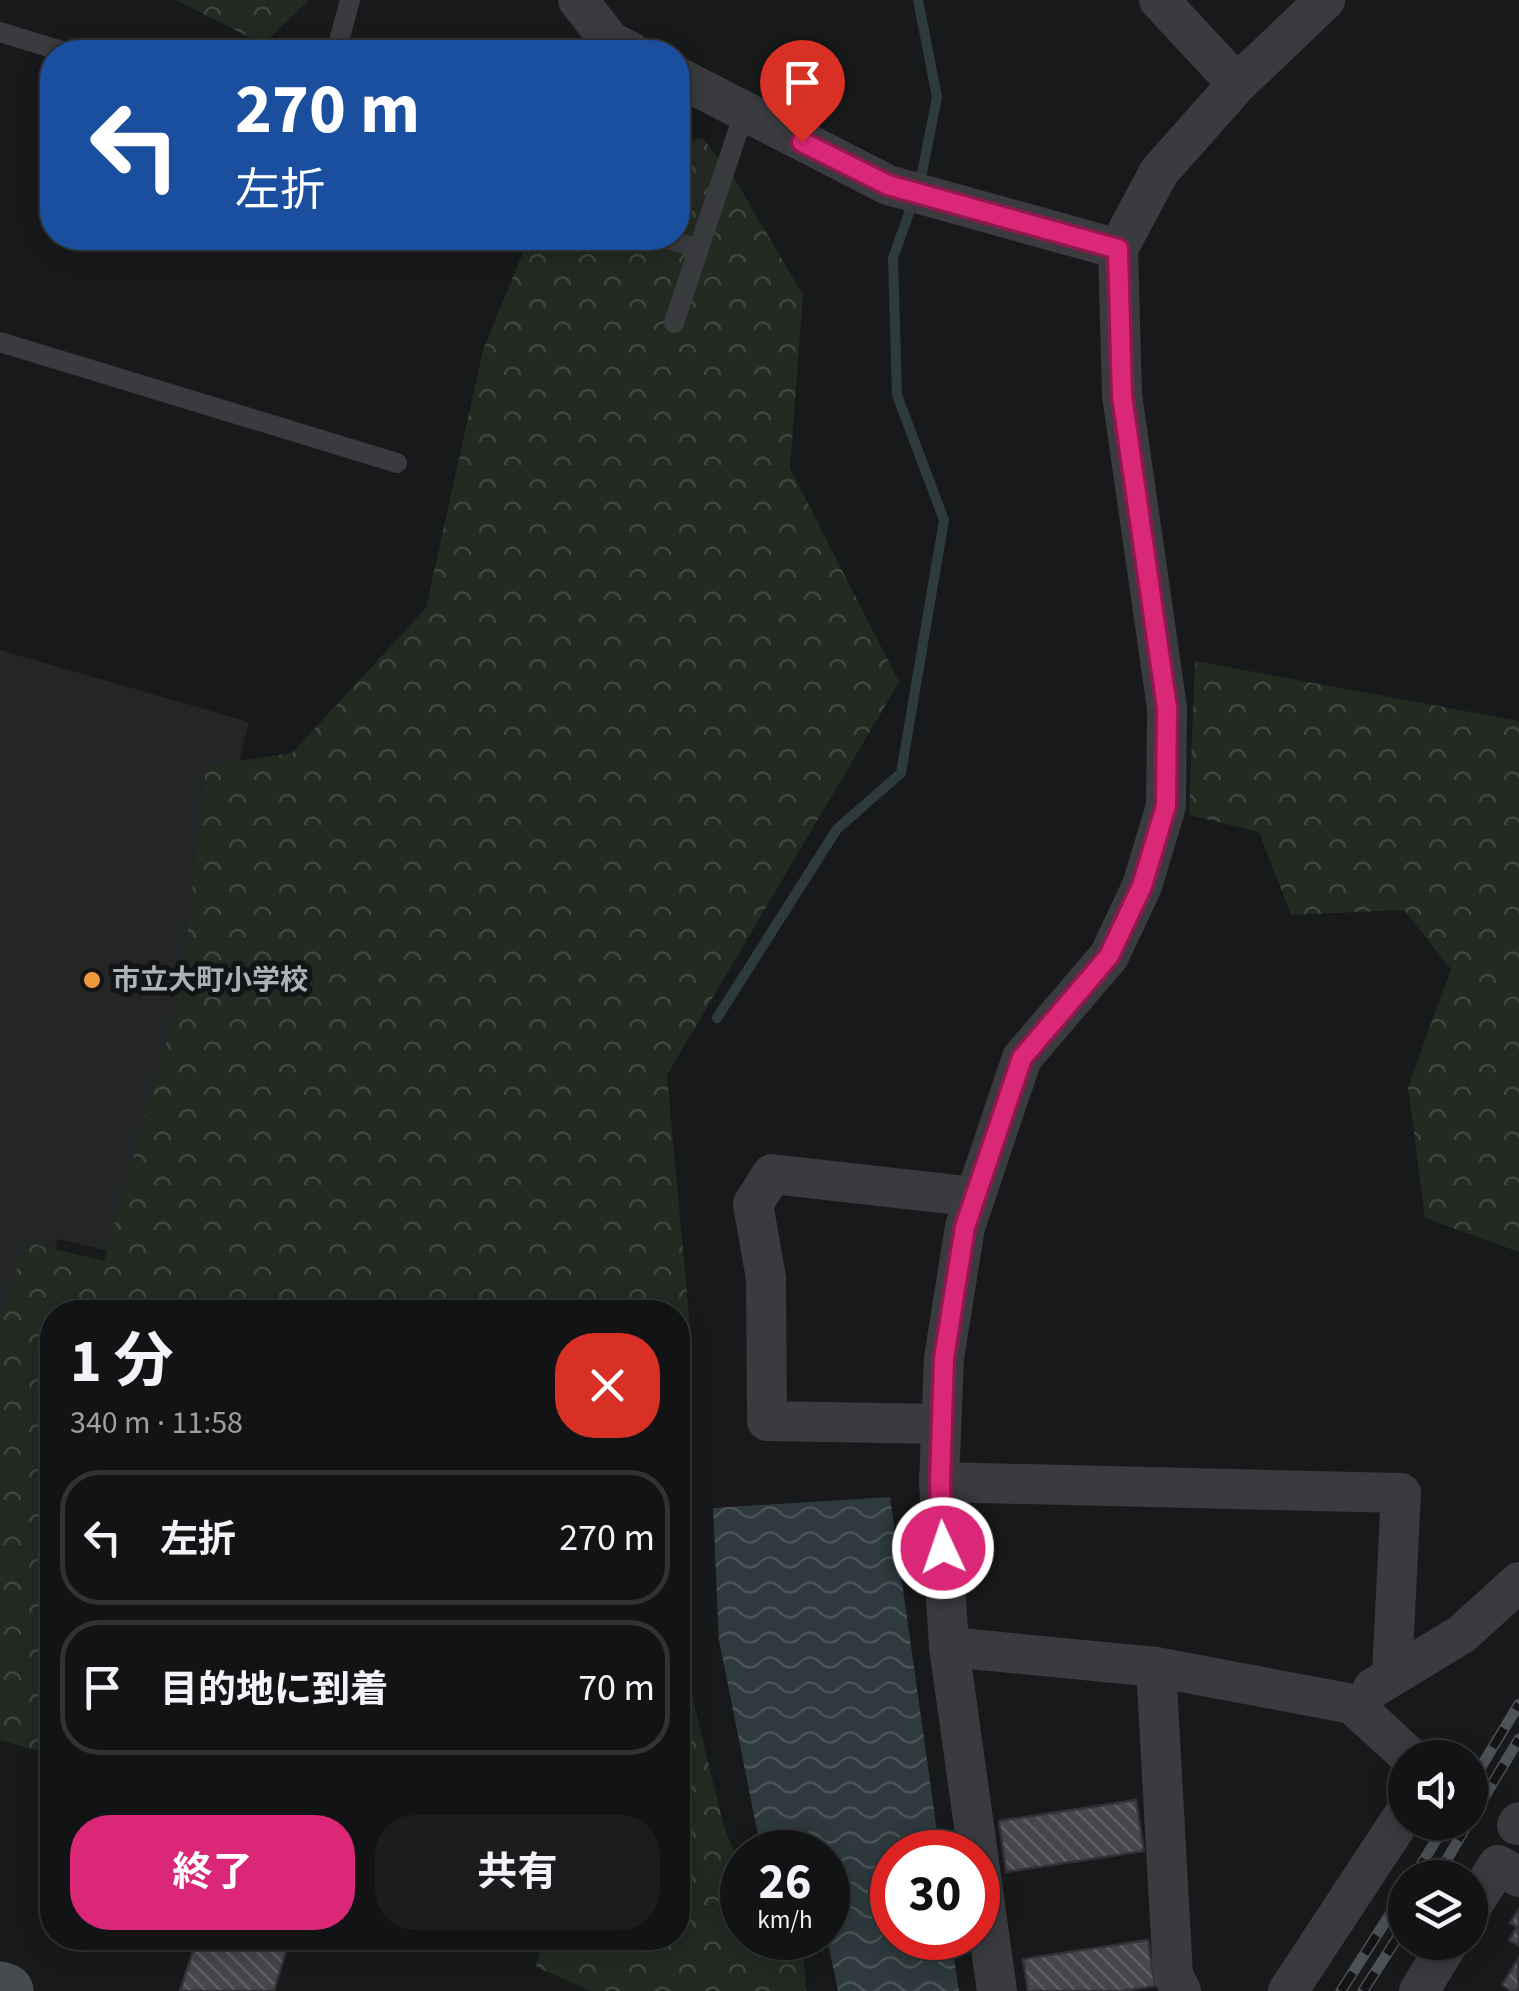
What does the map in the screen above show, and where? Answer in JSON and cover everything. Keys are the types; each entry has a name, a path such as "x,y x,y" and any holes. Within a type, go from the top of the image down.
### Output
{"street":[{"path":"578,0 609,40"},
{"path":"1159,0 1237,84"},
{"path":"997,1991 948,1648 940,1482 944,1358 965,1227 1022,1058 1109,956 1142,886 1166,806 1167,708 1122,396 1118,249 1160,172 1237,84 1325,0"},
{"path":"690,84 888,185 1118,249"},
{"path":"941,1424 766,1420 766,1278 754,1204 772,1174 975,1197"},
{"path":"940,1482 1401,1493 1392,1674"},
{"path":"1352,1704 1392,1674 1462,1634 1519,1582"},
{"path":"948,1648 1156,1667 1352,1704 1391,1740"},
{"path":"1156,1667 1172,1975 1181,1991"},
{"path":"1288,1991 1388,1839"},
{"path":"1488,1881 1498,1866 1519,1877"},
{"path":"1418,1991 1438,1960"}],"lane":[{"path":"339,40 350,0"},
{"path":"0,32 40,44"},
{"path":"674,323 744,113"},
{"path":"690,246 697,248"},
{"path":"0,342 398,463"}],"shaded area":[{"name":"市立大町小学校","path":"0,650 249,722 116,1253 58,1239 0,1406"}],"green space":[{"path":"175,0 309,0 267,40 255,40"},
{"path":"702,138 733,176 803,295 790,468 899,682 667,1075 688,1300 40,1300 40,1752 0,1740 0,1326 25,1242 104,1261 181,991 206,766 292,753 426,608 483,350 524,250 690,250 690,142"},
{"path":"1195,661 1519,721 1519,1252 1425,1218 1408,1087 1451,969 1404,910 1291,915 1259,832 1189,815"},
{"path":"690,1326 692,1348 690,1403"},
{"path":"690,1688 725,1830 720,1830 720,1960 804,1960 806,1991 591,1991 536,1967 540,1950 690,1950"}],"water":[{"path":"890,1497 937,1830 870,1830 870,1960 954,1960 959,1991 838,1991 832,1960 850,1960 850,1830 757,1830 719,1640 713,1508"}],"building":[{"path":"1136,1800 1144,1851 1006,1872 999,1821"},
{"path":"1519,1909 1519,1946 1509,1940 1517,1927 1510,1923"},
{"path":"1148,1940 1155,1986 1123,1991 1028,1991 1023,1959"},
{"path":"193,1950 286,1950 274,1991 180,1991"},
{"path":"1518,1959 1519,1991 1511,1991 1502,1985"}],"waterway":[{"path":"918,0 937,97 920,183"},
{"path":"717,1018 837,829 901,773 944,520 897,395 893,258 914,199"}],"railway":[{"path":"1488,1755 1519,1704"},
{"path":"1488,1791 1519,1739"},
{"path":"1424,1860 1436,1840"},
{"path":"1447,1860 1458,1840"},
{"path":"1341,1991 1388,1918"},
{"path":"1363,1991 1388,1952"}],"place":[{"name":"市立大町小学校","path":"92,980"}],"route":[{"path":"802,142 888,185 1118,249 1122,396 1167,708 1166,806 1142,886 1109,956 1022,1058 965,1227 944,1358 940,1482 943,1548"}]}
